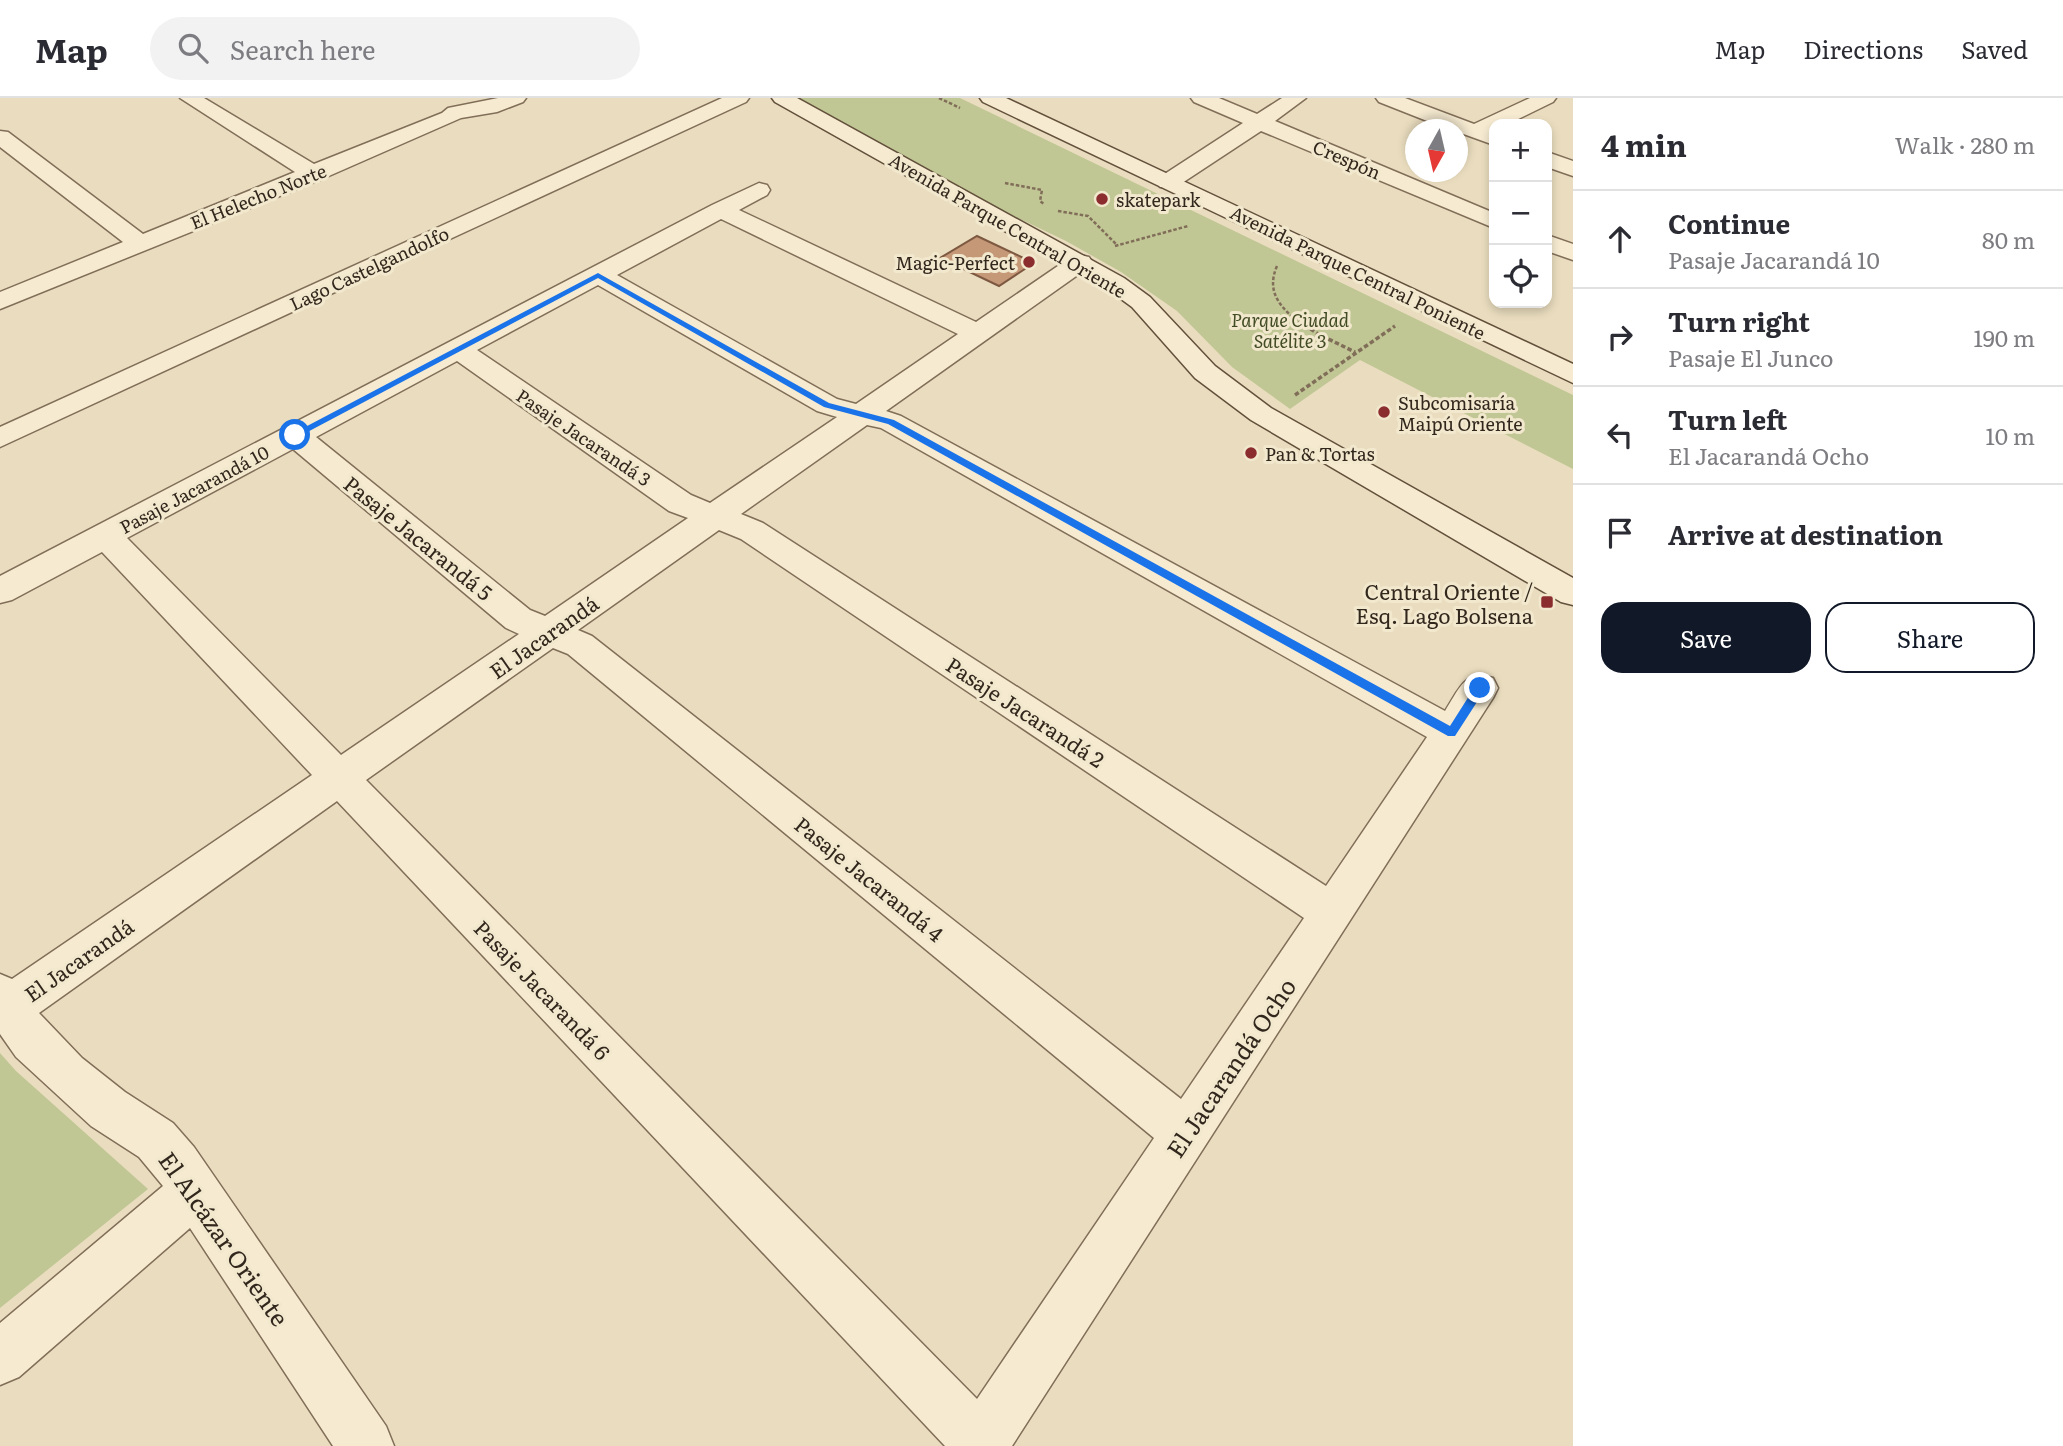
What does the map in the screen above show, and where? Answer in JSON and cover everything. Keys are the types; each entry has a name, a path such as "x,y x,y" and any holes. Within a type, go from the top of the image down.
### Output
{"street":[{"path":"190,98 314,174"},
{"name":"El Helecho Norte","path":"0,301 449,117 445,105 490,108 516,98"},
{"name":"Lago Castelgandolfo","path":"0,438 739,98"},
{"name":"Avenida Parque Central Oriente","path":"782,98 1095,255 1198,366 1261,414 1573,593"},
{"name":"Avenida Parque Central Poniente","path":"990,98 1573,375"},
{"name":"Crespón","path":"1200,98 1489,218"},
{"path":"1168,182 1296,98"},
{"path":"1386,98 1485,135 1546,98"},
{"path":"0,136 141,244"},
{"path":"1552,161 1573,169"},
{"name":"Pasaje Jacarandá 10","path":"0,591 759,190"},
{"path":"720,210 978,333"},
{"path":"1552,244 1573,253"},
{"name":"El Jacarandá","path":"4,1002 339,778 978,333 1095,255"},
{"path":"598,275 827,405 891,422 1451,732"},
{"name":"Pasaje Jacarandá 3","path":"457,349 680,503 715,516"},
{"name":"Pasaje Jacarandá 5","path":"295,435 518,619 548,632"},
{"name":"Pasaje Jacarandá 2","path":"715,516 764,538 1332,913"},
{"name":"Pasaje Jacarandá 6","path":"105,535 980,1444"},
{"name":"Pasaje Jacarandá 4","path":"548,632 580,645 1186,1133"},
{"name":"El Jacarandá Ocho","path":"980,1444 1480,688"},
{"name":"El Alcázar Oriente","path":"4,1002 32,1041 66,1074 108,1109 156,1140 196,1190 366,1446"},
{"path":"0,1358 196,1190"}],"path":[{"path":"1003,183 1042,190 1040,201 1061,213 1088,216 1118,246"},
{"path":"1095,255 1198,223"},
{"path":"1277,266 1271,282 1275,296 1285,309 1320,335 1356,352"},
{"path":"1287,401 1395,326"}],"green space":[{"name":"Parque Ciudad Satélite 3","path":"793,98 960,98 1573,395 1573,469 1360,360 1290,409 1232,367 1177,311 1121,272"},
{"path":"0,1053 16,1071 148,1189 0,1308"}],"building":[{"path":"977,236 1034,263 999,286 940,258"}],"place":[{"name":"skatepark","path":"1102,199"},
{"name":"Magic-Perfect","path":"1029,262"},
{"name":"Subcomisaría Maipú Oriente","path":"1384,412"},
{"name":"Pan & Tortas","path":"1251,453"},
{"name":"Central Oriente / Esq. Lago Bolsena","path":"1547,602"}],"route":[{"path":"295,435 598,275 827,405 891,422 1451,732 1480,688"}]}
